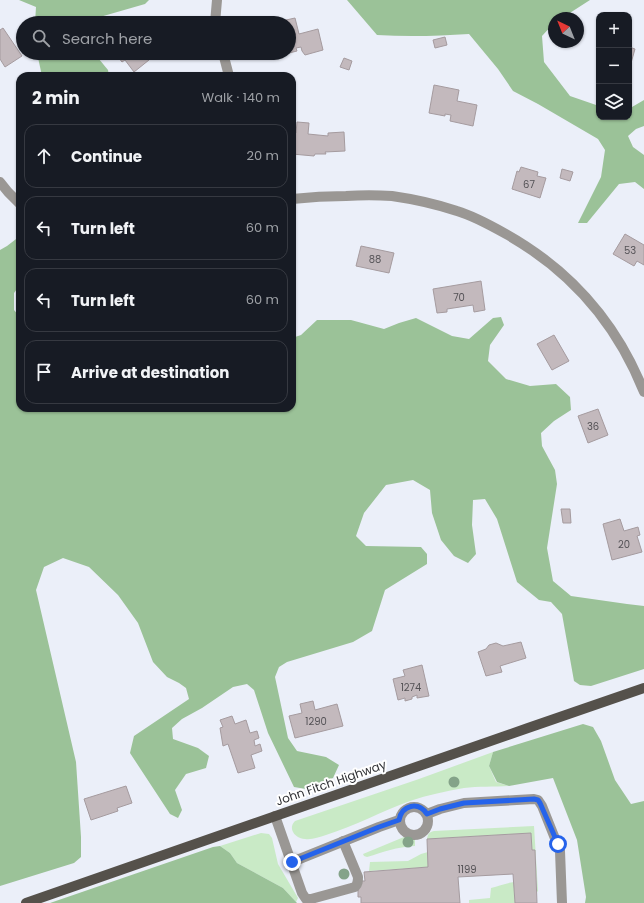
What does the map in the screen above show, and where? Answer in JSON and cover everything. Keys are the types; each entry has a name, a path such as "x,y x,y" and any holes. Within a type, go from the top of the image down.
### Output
{"main road":[{"name":"John Fitch Highway","path":"26,903 644,688"}],"street":[{"path":"216,16 217,0"},
{"path":"225,60 228,72"},
{"path":"0,182 16,200"},
{"path":"296,199 363,195 391,196 458,211 477,218 496,228 550,264 585,296 602,316 617,338 630,361 644,392"},
{"path":"427,814 464,803 538,800 542,806 560,851 562,903"},
{"path":"415,806 420,807 427,814 428,824 423,832 414,835 402,829 399,820 402,812 406,809 415,806"},
{"path":"276,816 302,894 306,899 355,887 358,877 343,841"},
{"path":"292,862 399,820"}],"green space":[{"path":"19,0 149,0 145,4 103,16 35,16 36,7"},
{"path":"347,0 590,0 571,12 548,12 548,30 542,36 544,62 570,96 596,105 596,120 632,120 632,107 644,100 644,126 636,129 628,136 633,147 644,155 644,189 635,182 619,184 587,223 578,223 601,177 605,150 598,139 513,91 498,69 469,34 423,36 377,35"},
{"path":"39,60 100,60 108,72 41,72"},
{"path":"16,239 16,290 14,293 14,310 16,312 16,412 296,412 296,337 301,335 317,320 351,320 384,329 416,318 452,336 469,339 493,318 501,317 504,325 490,345 488,361 506,379 530,386 556,384 570,397 571,410 554,421 541,433 542,446 555,470 557,484 547,548 553,581 571,596 644,606 644,669 591,686 580,685 574,681 562,614 551,602 539,600 517,582 497,519 485,499 473,500 472,525 476,554 468,563 454,556 441,540 432,513 430,490 413,480 386,485 364,513 356,536 366,546 421,547 427,554 427,564 385,590 372,631 353,642 287,662 279,667 275,677 288,738 297,751 326,757 339,765 333,778 306,789 294,787 268,733 254,690 247,684 233,687 202,708 182,719 172,728 173,739 198,748 209,756 206,768 186,774 175,790 182,810 178,818 170,814 130,753 134,736 189,699 186,688 167,677 153,662 138,623 118,595 89,567 63,558 44,567 36,590 76,762 81,857 74,863 0,886 0,250"},
{"path":"583,724 593,727 601,741 615,780 631,804 644,801 644,903 585,903 586,897 577,840 553,778 509,786 497,782 489,766 493,752"},
{"path":"493,752 489,766 496,782 509,786 469,787 430,795 410,801 347,827 313,839 302,839 292,830 295,821"},
{"path":"534,826 537,892 535,850 532,850 531,833 427,839 429,834 434,831"},
{"path":"261,833 269,834 272,838 278,864 298,898 296,902 283,888 237,863 230,853 220,846"},
{"path":"404,837 415,839 415,846 396,849 367,857 363,854"},
{"path":"220,846 230,853 237,863 283,888 297,903 50,903 213,847"},
{"path":"428,852 428,867 369,871 370,862 408,861"},
{"path":"514,882 515,903 469,903 469,900 490,898 491,888"}],"building":[{"path":"296,22 299,34 318,29 323,50 305,55 301,47 296,48"},
{"path":"3,28 16,47 16,60 5,67 0,59 0,30"},
{"path":"445,37 447,45 435,48 433,40"},
{"path":"632,48 635,49 632,60"},
{"path":"344,58 352,61 349,70 340,67"},
{"path":"125,60 149,60 134,72"},
{"path":"434,85 459,90 457,101 477,105 473,126 450,121 451,115 445,114 445,116 429,113"},
{"path":"297,122 309,123 308,134 328,136 328,133 344,132 345,151 325,152 326,154 315,154 314,156 296,154"},
{"path":"521,167 538,172 537,176 546,178 540,198 512,189 517,171 519,172"},
{"path":"562,169 573,172 570,181 560,178"},
{"path":"625,234 644,245 644,265 637,261 634,266 613,254"},
{"path":"361,246 394,253 389,273 356,266"},
{"path":"481,281 485,310 474,312 473,305 447,309 447,312 437,313 433,289"},
{"path":"554,335 569,361 552,370 537,344"},
{"path":"598,409 608,435 588,443 578,416"},
{"path":"561,509 570,509 571,523 563,523"},
{"path":"620,519 624,531 638,527 640,535 637,536 642,552 612,560 603,524"},
{"path":"521,642 526,658 500,666 502,672 486,676 478,652 486,649 489,645 496,643 503,646"},
{"path":"422,665 429,696 417,698 417,695 412,697 412,699 405,701 405,698 398,700 393,679 405,676 403,670"},
{"path":"313,701 315,710 337,704 343,726 295,738 289,716 302,713 300,704"},
{"path":"232,716 235,724 246,720 250,733 257,731 259,738 254,740 255,746 260,744 262,751 251,755 255,768 238,773 228,744 223,746 220,728 223,727 220,720"},
{"path":"126,786 132,803 117,808 118,811 91,820 84,799"},
{"path":"531,833 532,850 535,850 537,903 515,903 513,874 458,877 460,903 361,903 361,897 358,897 358,881 365,881 364,872 428,867 427,839"}],"route":[{"path":"292,862 399,820 402,812 415,806 420,807 427,814 453,805 464,803 538,800 558,844"}]}
